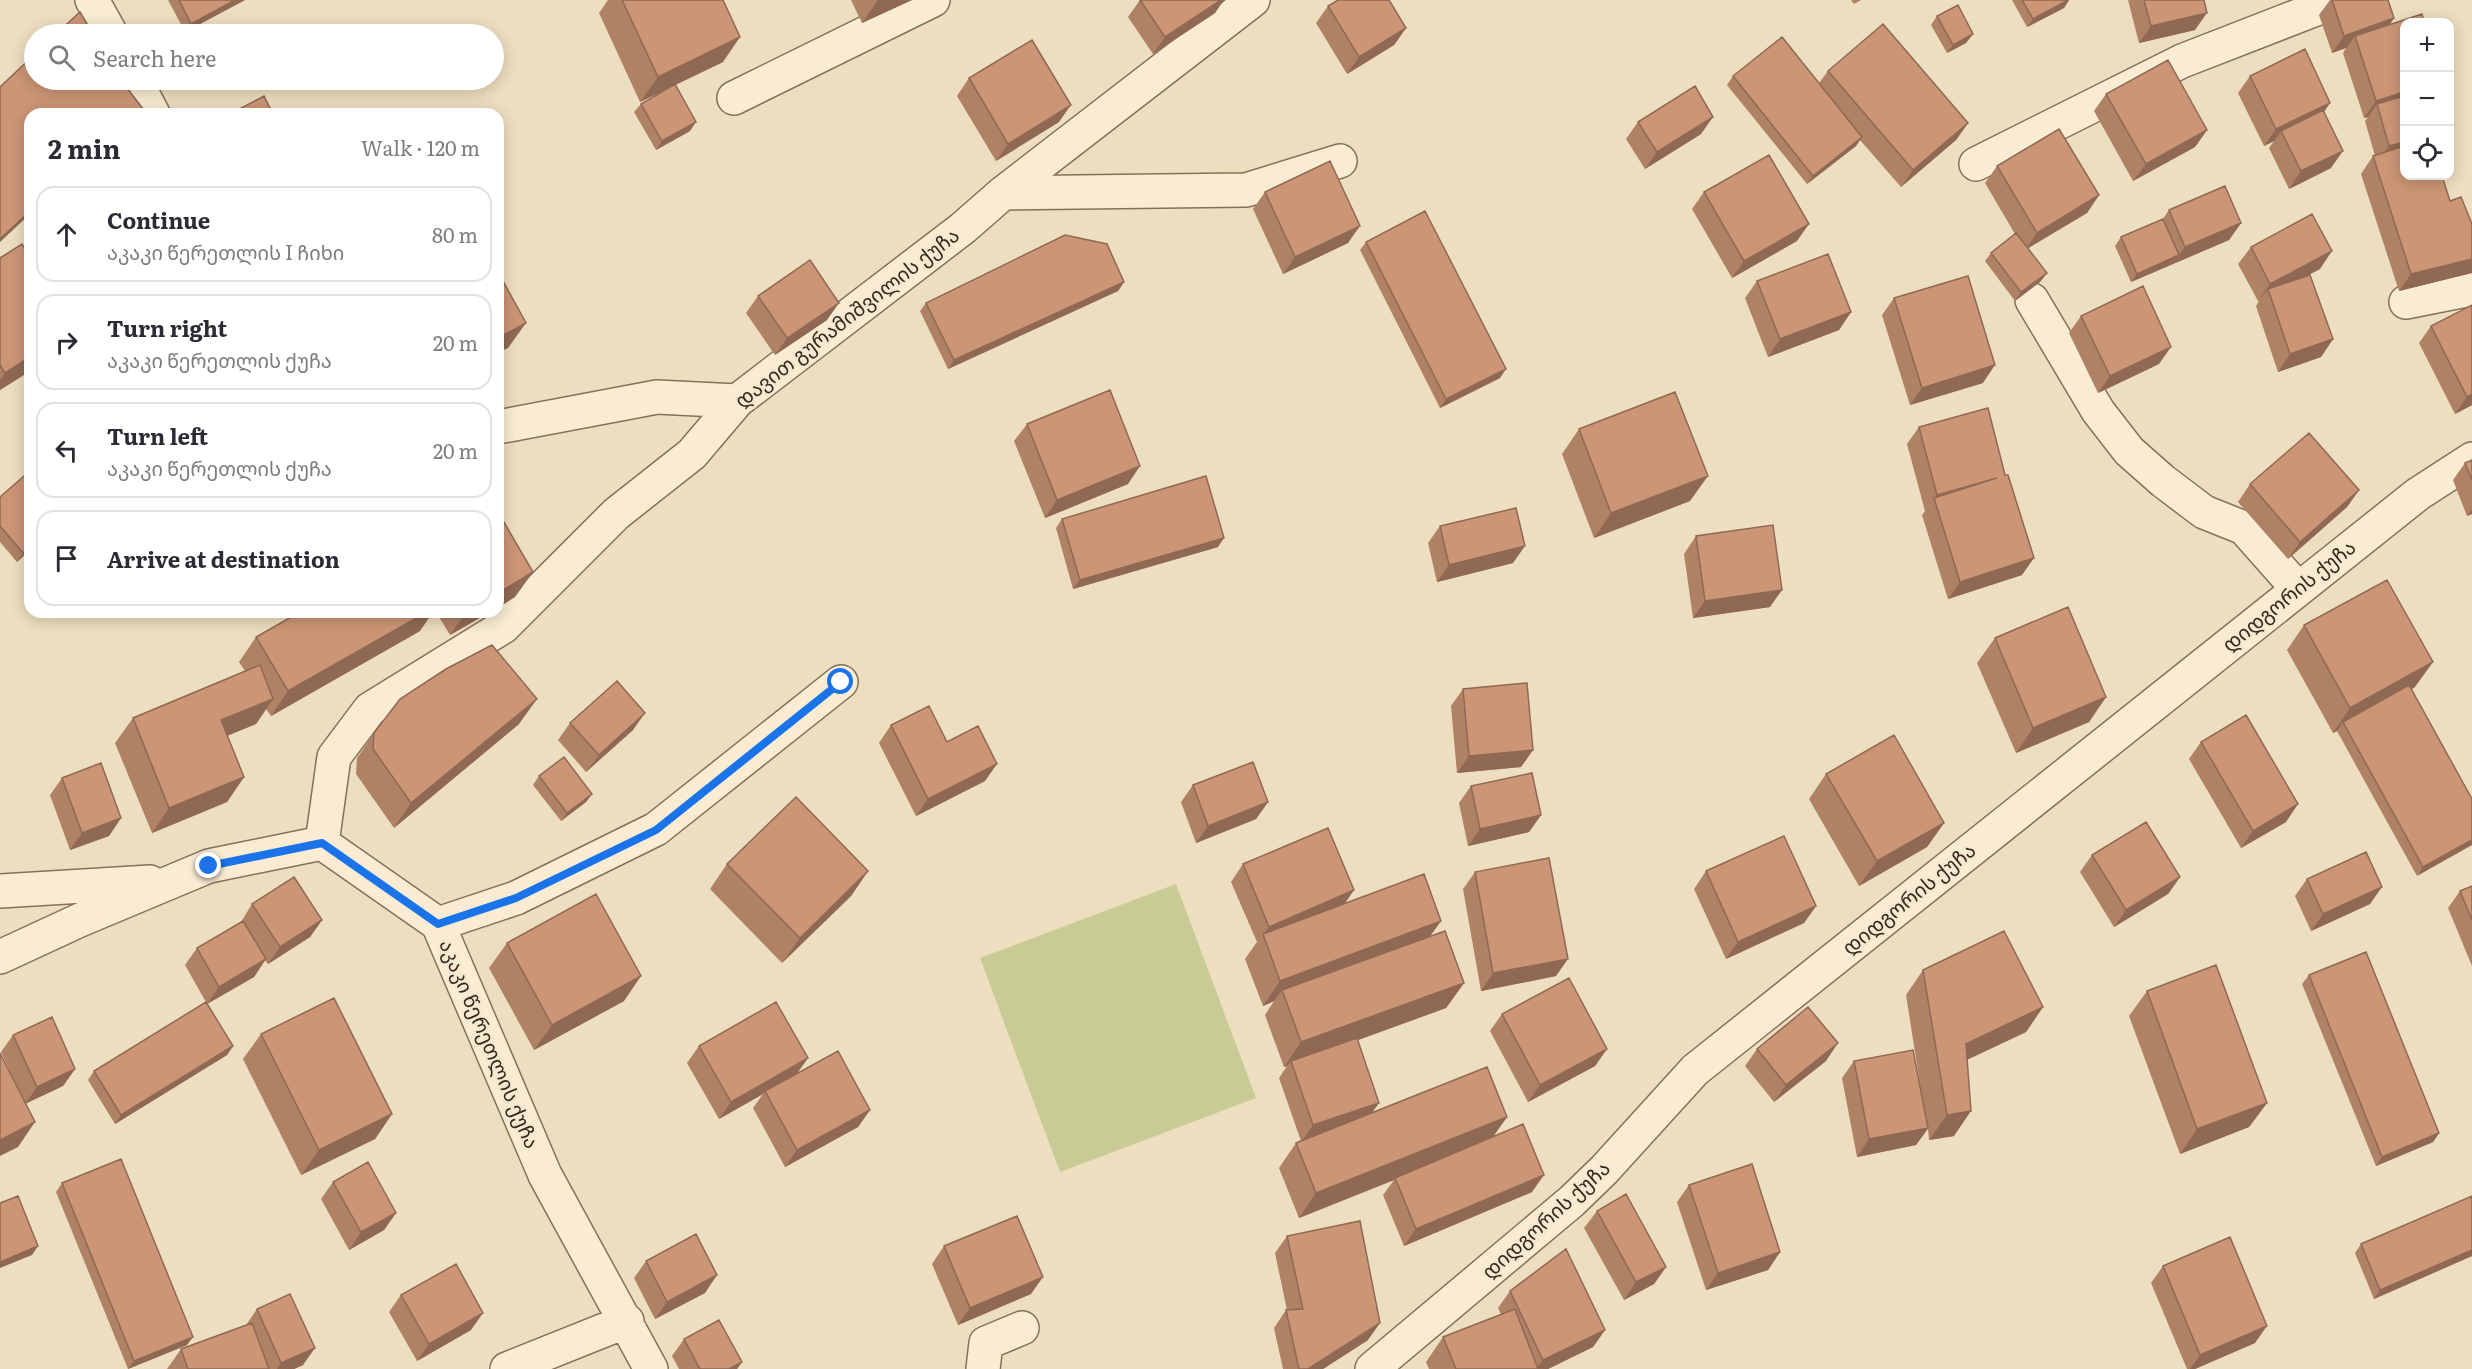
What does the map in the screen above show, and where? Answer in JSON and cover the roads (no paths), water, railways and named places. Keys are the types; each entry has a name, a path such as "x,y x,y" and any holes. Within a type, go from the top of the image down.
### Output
{"street":[{"path":"92,0 105,24"},
{"path":"734,98 933,0"},
{"name":"დავით გურამიშვილის ქუჩა","path":"322,843 334,756 370,709 502,627 616,514 692,454 737,401 963,228 1003,193 1253,0"},
{"path":"1976,165 2182,61 2339,0"},
{"path":"140,90 150,108"},
{"path":"1003,193 1246,190 1340,161"},
{"path":"2406,302 2472,289"},
{"path":"2032,300 2098,411 2129,451 2163,481 2204,512 2244,528 2298,590"},
{"path":"504,426 657,397 737,401"},
{"name":"დიდგორის ქუჩა","path":"1372,1369 1572,1201 1604,1170 1695,1070 2418,494 2472,459"},
{"path":"438,924 516,898 656,830 841,682"},
{"path":"0,957 80,920 209,866 322,843"},
{"name":"აკაკი წერეთლის ქუჩა","path":"322,843 438,924 545,1175 651,1369"},
{"path":"0,891 175,880"},
{"path":"507,1369 627,1322"},
{"path":"983,1369 986,1343 1022,1328"}]}
